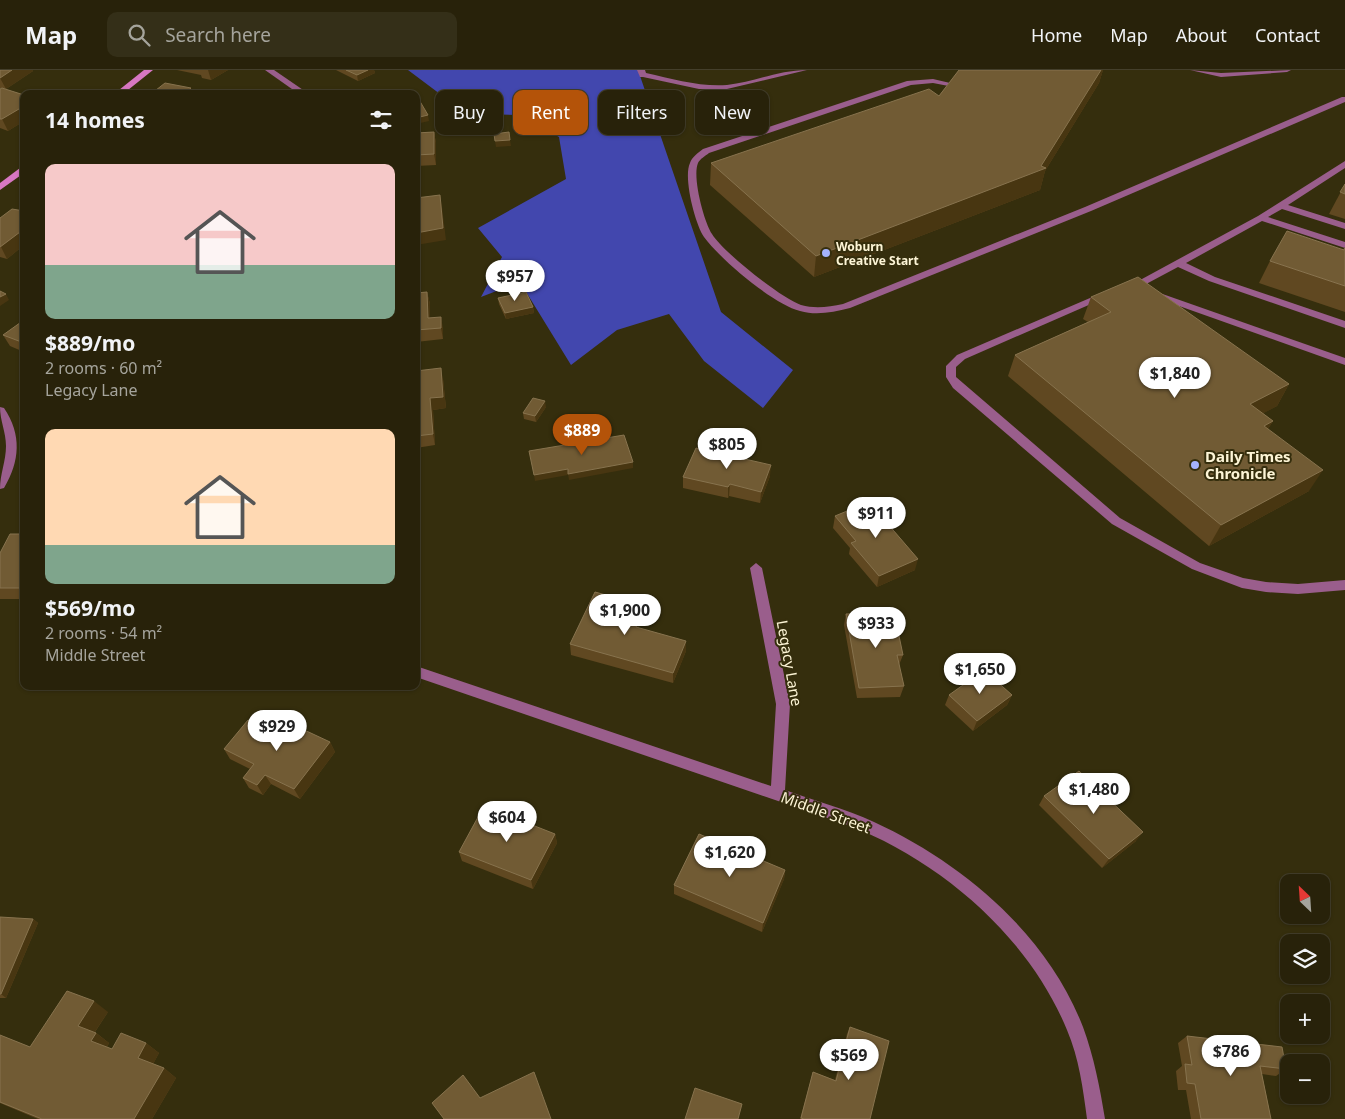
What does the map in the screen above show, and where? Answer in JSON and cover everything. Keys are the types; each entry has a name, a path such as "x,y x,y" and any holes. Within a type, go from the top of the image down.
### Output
{"main road":[{"path":"123,90 148,70"},
{"path":"0,187 20,171"}],"street":[{"path":"269,70 299,90"},
{"path":"641,70 643,75 699,87 727,87 803,70"},
{"path":"1194,70 1221,75 1287,70"},
{"path":"959,86 932,81 917,82 706,151 698,157 692,169 702,222 707,234 779,300 800,309 832,310 1088,209 1345,99"},
{"path":"1138,288 1145,281 1261,218 1345,164"},
{"path":"1281,206 1345,226"},
{"path":"1261,218 1345,245"},
{"path":"1178,263 1212,279 1345,326"},
{"path":"1345,362 1138,288 1120,288 961,357 951,366 951,377 957,385 1116,521 1196,566 1242,583 1266,587 1298,590 1345,584"},
{"path":"0,411 8,422 12,442 10,465 0,485"},
{"name":"Legacy Lane","path":"756,568 783,704 778,794"},
{"name":"Middle Street","path":"420,673 778,794 869,827 915,851 968,890 1012,931 1044,973 1074,1027 1085,1060 1096,1119"}],"shaded area":[{"path":"408,70 638,70 645,90 598,90 598,135 660,135 721,312 793,370 763,408 704,361 669,314 617,330 571,365 520,282 481,297 502,257 478,228 566,179 559,137 555,135 588,135 588,90 513,90 513,115 503,115 503,90 435,90"}],"building":[{"path":"0,70 12,70 0,78"},
{"path":"346,70 368,70 357,75"},
{"path":"959,70 1101,70 1041,166 1046,168 816,256 711,163 929,89 939,96"},
{"path":"165,83 191,88 189,90 156,90"},
{"path":"0,89 20,94 20,108 2,119 0,119"},
{"path":"420,101 428,115 420,117"},
{"path":"434,132 434,154 420,155 420,133"},
{"path":"509,132 510,140 495,141 494,135 503,135 503,133"},
{"path":"1345,184 1345,194 1340,192"},
{"path":"440,195 443,228 420,232 420,198"},
{"path":"12,209 20,210 20,232 0,247 0,218"},
{"path":"1287,231 1344,250 1345,248 1345,286 1270,261"},
{"path":"1138,277 1289,384 1250,404 1273,421 1264,426 1323,470 1221,525 1015,355 1111,312 1091,297"},
{"path":"0,291 6,294 0,297"},
{"path":"427,292 428,318 441,317 441,328 420,330 420,293"},
{"path":"526,292 533,307 505,313 498,298"},
{"path":"20,323 20,341 3,335"},
{"path":"441,368 443,397 430,398 433,434 420,436 420,371"},
{"path":"533,398 545,401 535,416 523,413"},
{"path":"624,435 633,462 568,474 568,469 534,475 529,451"},
{"path":"696,448 771,465 761,492 730,484 728,487 683,477"},
{"path":"869,502 918,559 879,576 851,543 856,541 835,516"},
{"path":"10,534 20,534 20,588 0,588 0,553"},
{"path":"595,592 628,601 622,614 639,619 636,627 686,641 673,673 570,644"},
{"path":"894,612 903,655 897,655 904,686 859,688 846,614"},
{"path":"984,670 1012,695 977,721 949,695"},
{"path":"248,720 276,733 285,721 330,742 294,789 265,775 257,785 243,778 254,764 224,749"},
{"path":"1079,771 1143,832 1109,859 1044,796"},
{"path":"484,806 555,834 531,880 459,852"},
{"path":"699,834 785,870 763,923 674,885"},
{"path":"0,917 33,919 1,994 0,994"},
{"path":"67,991 94,1001 78,1026 96,1033 91,1041 112,1049 121,1033 146,1043 138,1058 164,1068 134,1119 42,1119 0,1102 0,1035 30,1047"},
{"path":"850,1027 889,1041 870,1119 801,1118 813,1072 836,1081"},
{"path":"1187,1036 1282,1047 1283,1054 1280,1054 1280,1068 1260,1066 1271,1119 1201,1119 1195,1084 1187,1083 1185,1064 1192,1065"},
{"path":"534,1072 551,1119 444,1119 432,1103 463,1075 480,1098"},
{"path":"695,1088 742,1104 738,1119 685,1119"}],"place":[{"name":"Woburn Creative Start","path":"826,253"},
{"name":"Daily Times Chronicle","path":"1195,465"}]}
